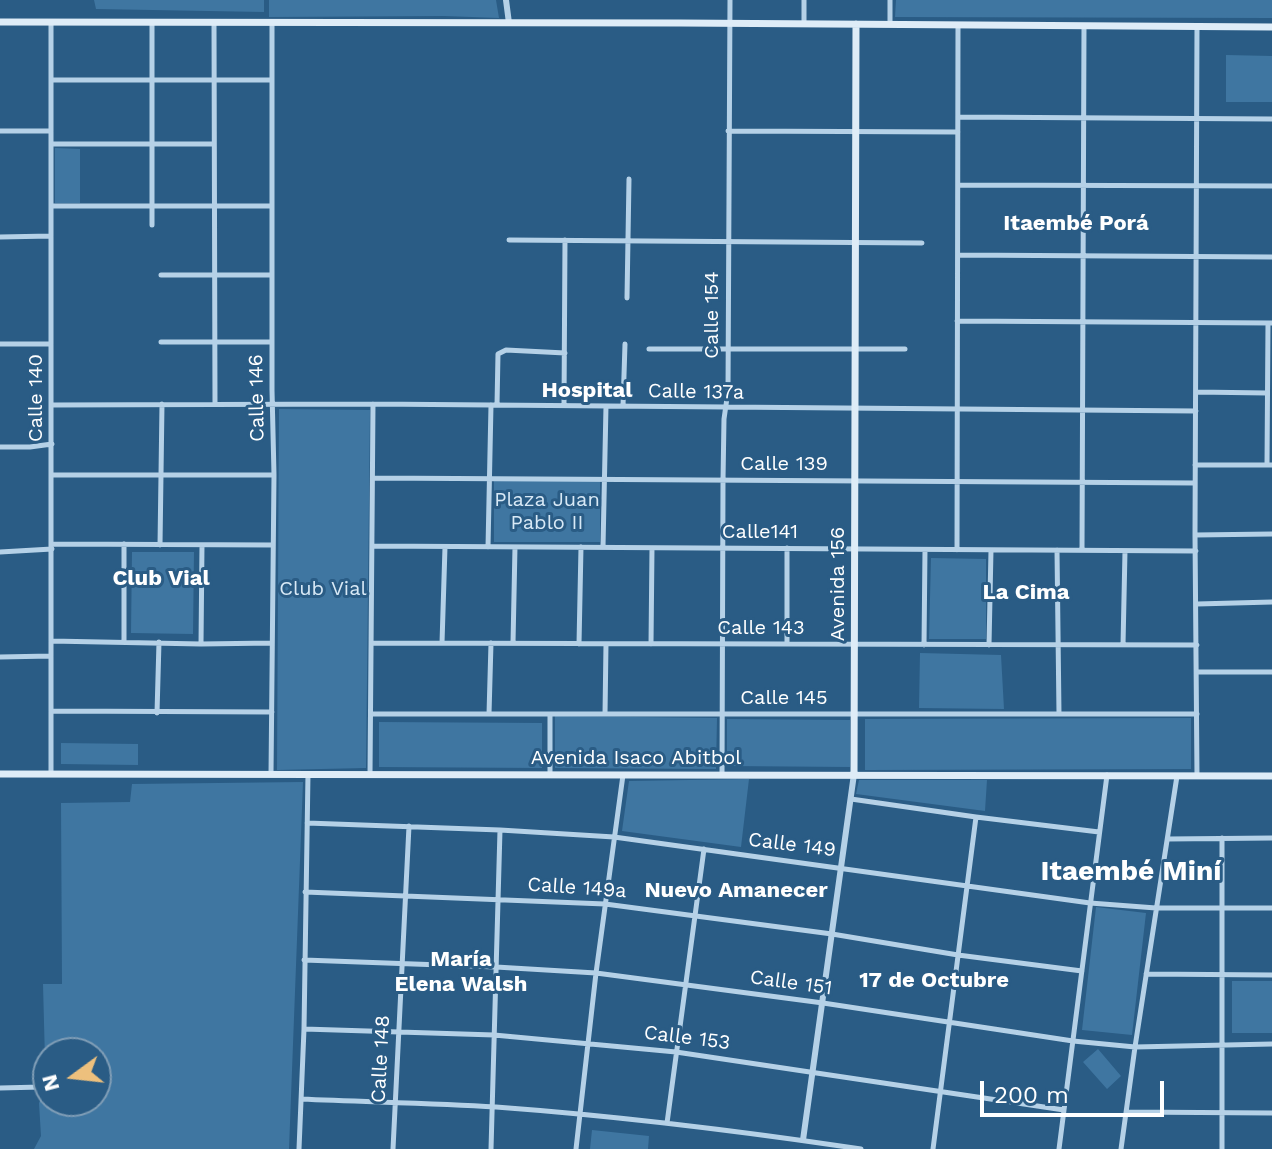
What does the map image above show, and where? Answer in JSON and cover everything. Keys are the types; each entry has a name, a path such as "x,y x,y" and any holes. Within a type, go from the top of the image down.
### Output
{"main road":[{"path":"0,22 1272,27"},
{"name":"Avenida 156","path":"854,774 856,24"},
{"name":"Avenida Isaco Abitbol","path":"0,774 1272,776"}],"street":[{"path":"506,0 509,23"},
{"name":"Calle 154","path":"722,774 730,0"},
{"path":"804,0 804,24"},
{"path":"890,0 890,24"},
{"name":"Calle 140","path":"51,22 51,774"},
{"path":"152,22 152,225"},
{"path":"214,22 215,404"},
{"name":"Calle 146","path":"271,774 274,475 272,22"},
{"path":"957,550 958,25"},
{"path":"1082,550 1084,26"},
{"path":"1197,26 1197,776"},
{"path":"51,80 272,80"},
{"path":"958,117 1272,119"},
{"path":"0,131 51,131"},
{"path":"728,131 958,132"},
{"path":"51,144 214,144"},
{"path":"627,298 629,179"},
{"path":"958,185 1272,186"},
{"path":"51,206 272,206"},
{"path":"0,237 51,236"},
{"path":"509,240 922,243"},
{"path":"564,405 565,240"},
{"path":"958,255 1272,257"},
{"path":"161,275 272,275"},
{"path":"957,321 1270,323 1267,393 1270,465 1195,465"},
{"path":"161,342 272,342"},
{"path":"0,344 51,344"},
{"path":"623,406 625,344"},
{"path":"649,349 905,349"},
{"path":"488,547 489,479 498,354 506,350 565,353"},
{"path":"1196,392 1267,393"},
{"path":"160,545 162,404"},
{"path":"370,774 373,404"},
{"name":"Calle 137a","path":"52,405 564,405 726,409 1196,411"},
{"path":"603,547 606,406"},
{"path":"0,447 52,444"},
{"path":"52,475 274,475"},
{"name":"Calle 139","path":"373,478 1195,483"},
{"path":"1195,535 1272,534"},
{"path":"124,544 124,642"},
{"path":"0,552 52,546 124,544 273,545"},
{"path":"201,644 202,545"},
{"name":"Calle141","path":"372,546 1196,551"},
{"path":"442,643 445,547"},
{"path":"513,643 515,547"},
{"path":"579,644 581,547"},
{"path":"651,644 652,548"},
{"path":"787,548 787,644"},
{"path":"924,645 925,549"},
{"path":"989,645 991,550"},
{"path":"1057,550 1059,714"},
{"path":"1123,645 1125,551"},
{"path":"1197,604 1272,602"},
{"path":"51,641 272,643"},
{"path":"157,713 159,642"},
{"name":"Calle 143","path":"372,643 1197,645"},
{"path":"489,714 491,643"},
{"path":"605,714 606,644"},
{"path":"0,657 51,656"},
{"path":"1197,672 1272,672"},
{"path":"51,711 272,712"},
{"name":"Calle 145","path":"371,714 1197,714"},
{"path":"550,714 550,774"},
{"path":"299,1149 308,774"},
{"path":"576,1149 623,774"},
{"name":"Avenida 156","path":"803,1140 854,774"},
{"path":"1059,1149 1107,775"},
{"path":"1121,1149 1177,776"},
{"path":"851,799 1099,832"},
{"path":"933,1149 976,817"},
{"name":"Calle 149","path":"307,823 614,837 1090,903 1156,908 1272,908"},
{"name":"Calle 148","path":"393,1149 409,826"},
{"path":"491,1149 500,830"},
{"path":"1222,838 1222,1149"},
{"path":"1168,839 1272,838"},
{"path":"667,1123 704,849"},
{"name":"Calle 149a","path":"305,892 605,904 1082,971"},
{"name":"Calle 151","path":"304,960 596,973 1073,1041 1135,1047 1272,1044"},
{"path":"1146,974 1272,975"},
{"name":"Calle 153","path":"304,1029 494,1035 676,1052 1064,1110"},
{"path":"0,1088 32,1087"},
{"path":"301,1099 580,1114 861,1149"},
{"path":"1127,1112 1272,1113"}],"green space":[{"path":"94,0 264,0 264,12 96,9"},
{"path":"269,0 496,0 499,18 269,17"},
{"path":"896,0 1272,0 1272,18 895,17"},
{"path":"1226,55 1272,56 1272,102 1226,102"},
{"path":"55,148 80,149 80,203 55,203"},
{"name":"Club Vial","path":"279,409 370,410 366,768 277,770"},
{"name":"Plaza Juan Pablo II","path":"494,480 600,480 600,542 494,542"},
{"path":"132,552 194,552 193,634 131,633"},
{"path":"931,558 986,559 986,639 929,639"},
{"path":"920,653 1001,655 1004,709 919,708"},
{"path":"555,716 717,718 716,769 555,768"},
{"path":"1191,718 1191,769 865,770 865,719"},
{"path":"727,719 850,720 850,767 727,766"},
{"path":"379,722 542,723 542,768 379,767"},
{"path":"61,743 138,744 138,765 61,764"},
{"path":"749,779 741,847 622,831 629,781"},
{"path":"859,780 987,780 985,811 856,794"},
{"path":"303,782 289,1149 34,1149 41,1136 40,1117 112,1117 112,1037 44,1037 43,984 62,984 61,803 130,802 132,784"},
{"path":"1096,907 1146,913 1132,1035 1082,1030"},
{"path":"1232,981 1272,981 1272,1033 1232,1033"},
{"path":"1098,1049 1121,1076 1107,1089 1083,1062"},
{"path":"592,1130 649,1136 648,1149 590,1149"}],"district":[{"name":"Itaembé Porá","path":"1076,224"},
{"name":"Hospital","path":"587,391"},
{"name":"Club Vial","path":"161,579"},
{"name":"La Cima","path":"1026,593"},
{"name":"Itaembé Miní","path":"1131,872"},
{"name":"Nuevo Amanecer","path":"736,891"},
{"name":"María Elena Walsh","path":"461,972"},
{"name":"17 de Octubre","path":"934,981"}]}
